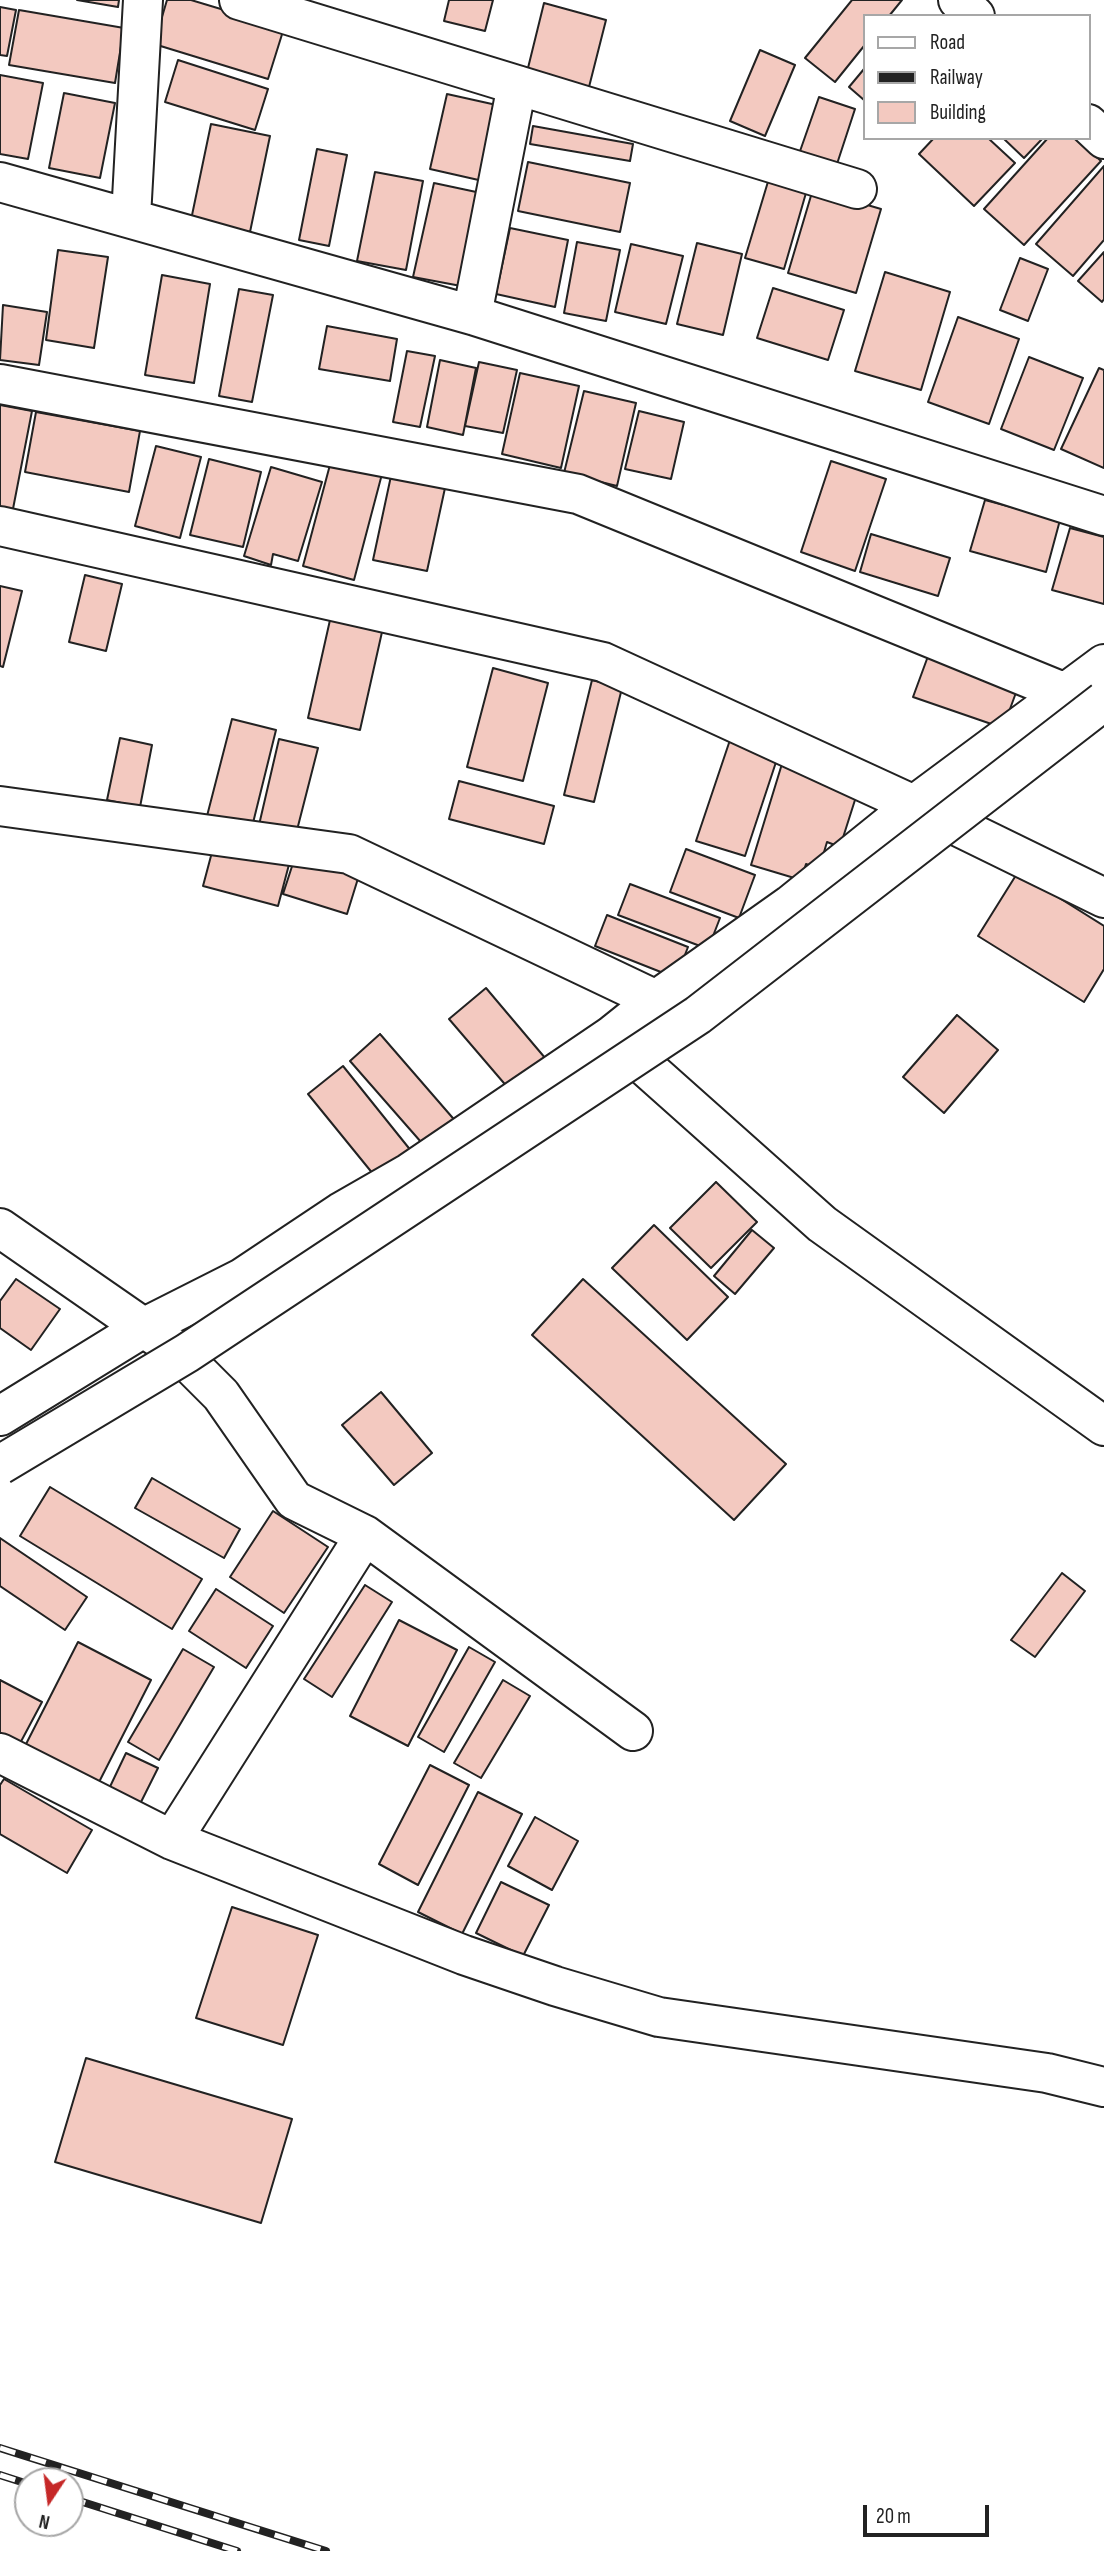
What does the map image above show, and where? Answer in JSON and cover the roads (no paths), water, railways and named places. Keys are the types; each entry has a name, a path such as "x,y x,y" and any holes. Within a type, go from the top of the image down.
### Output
{"street":[{"path":"131,217 142,0"},
{"path":"239,0 857,189"},
{"path":"958,0 973,14"},
{"path":"472,315 517,85"},
{"path":"1090,126 1104,139"},
{"path":"0,182 472,315 1104,516"},
{"path":"0,384 578,494 1086,697"},
{"path":"0,526 603,662 914,805 1104,898"},
{"path":"0,1465 187,1353 698,1015 1086,697 1104,664"},
{"path":"0,1416 143,1328 242,1278 341,1212 409,1173 611,1036 656,1000 790,905 914,805 1086,697"},
{"path":"0,806 349,854 656,1000"},
{"path":"611,1036 822,1224 1104,1426"},
{"path":"0,1228 176,1350 221,1395 294,1500 365,1535 633,1731"},
{"path":"172,1840 365,1535"},
{"path":"0,1753 172,1840 464,1955 659,2017 1047,2073 1104,2087"}],"railway":[{"path":"0,2448 326,2551"},
{"path":"0,2475 14,2480"},
{"path":"84,2502 237,2551"}]}
